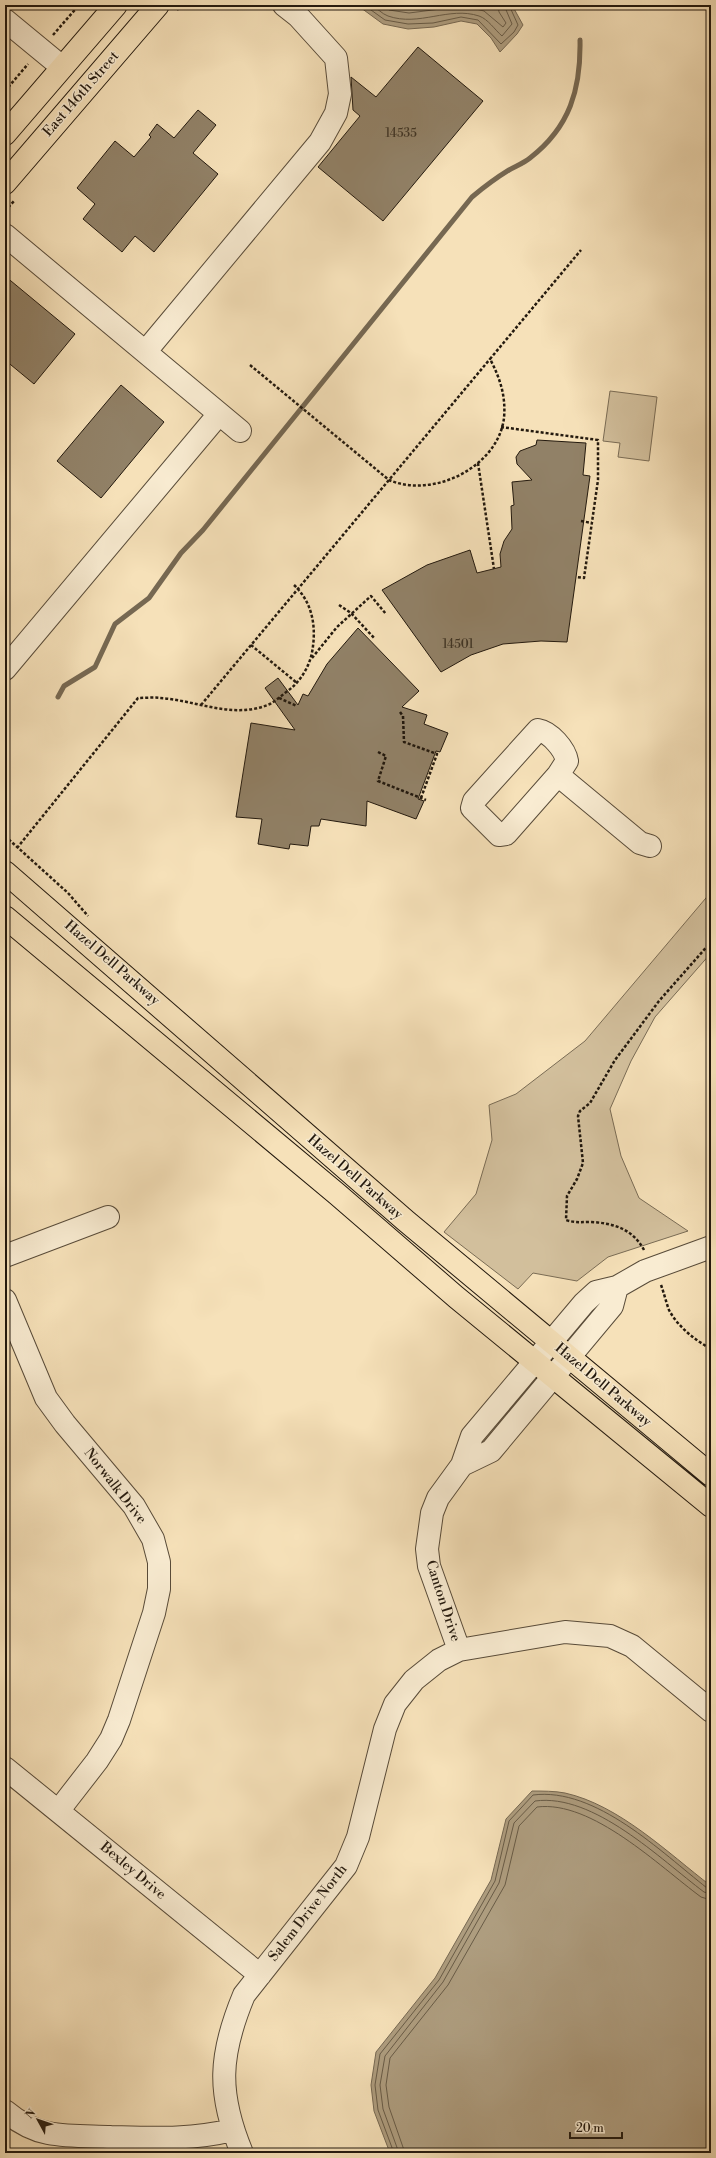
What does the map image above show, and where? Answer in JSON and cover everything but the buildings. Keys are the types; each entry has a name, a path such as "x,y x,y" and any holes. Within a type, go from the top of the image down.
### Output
{"main road":[{"path":"5,134 116,5"},
{"name":"East 146th Street","path":"5,183 158,5"},
{"name":"Hazel Dell Parkway","path":"5,872 406,1221 711,1475"},
{"name":"Hazel Dell Parkway","path":"5,917 337,1194 553,1377 711,1506"}],"street":[{"path":"146,351 320,142 336,113 340,94 336,58 298,16 284,5"},
{"path":"5,20 62,67"},
{"path":"5,235 146,351 240,432"},
{"path":"5,669 219,414"},
{"path":"538,730 545,731 566,753 567,761 558,775 506,834 499,835 472,808 474,801 538,730"},
{"path":"558,775 640,843 650,846"},
{"path":"5,1256 108,1217"},
{"name":"Canton Drive","path":"459,1650 429,1566 427,1549 432,1513 438,1498 462,1465 472,1436 534,1361 584,1303 596,1292 617,1287 634,1276 652,1268 711,1247"},
{"name":"Canton Drive","path":"462,1465 491,1451 612,1306 617,1287"},
{"name":"Norwalk Drive","path":"5,1300 46,1398 65,1424 134,1506 153,1539 159,1562 159,1589 154,1613 119,1720 111,1739 97,1761 59,1810"},
{"name":"Salem Drive North","path":"242,2153 232,2130 225,2101 224,2071 227,2043 244,1995 297,1931 346,1866 358,1837 385,1729 395,1704 414,1680 440,1660 459,1650 565,1632 610,1636 632,1646 711,1711"},
{"name":"Bexley Drive","path":"5,1768 59,1810 260,1975"},
{"path":"5,2111 28,2126 46,2133 68,2136 166,2139 211,2135 232,2130"}],"path":[{"path":"52,36 79,5"},
{"path":"5,92 27,65"},
{"path":"201,705 581,250"},
{"path":"250,365 389,480 411,486 448,482 463,474 478,462 498,436 501,427 504,401 501,382 490,359"},
{"path":"501,427 598,440 598,480 584,578 576,577"},
{"path":"478,462 494,569"},
{"path":"581,521 592,523"},
{"path":"294,585 312,612 315,632 312,658"},
{"path":"17,848 138,698 160,698 226,710 253,708 270,704 297,683 312,658 351,613 371,596 386,614"},
{"path":"339,605 351,613 375,639"},
{"path":"251,645 297,683"},
{"path":"279,698 297,706"},
{"path":"400,712 403,716 404,742 437,754 421,798"},
{"path":"378,752 386,756 378,781 426,800"},
{"path":"711,942 682,973 633,1035 590,1103 580,1111 578,1116 583,1163 577,1180 567,1196 566,1220 574,1223 614,1224 631,1234 642,1247 675,1319 688,1332 711,1349"}],"shaded area":[{"path":"610,391 657,397 649,461 618,457 620,443 603,441"},
{"path":"711,892 711,953 655,1017 631,1061 610,1109 621,1156 639,1198 688,1231 608,1257 577,1281 533,1273 518,1289 444,1232 476,1194 492,1140 489,1105 516,1094 585,1041"}],"water":[{"path":"357,5 512,5 523,25 517,34 500,52 491,38 477,24 461,21 434,27 408,29 383,24"},
{"path":"532,1791 553,1791 565,1793 585,1799 605,1808 624,1819 660,1845 711,1886 711,2153 390,2153 374,2111 371,2085 376,2052 435,1978 491,1880 506,1819"}],"waterway":[{"path":"58,697 64,686 95,667 115,624 149,598 181,553 203,530 472,197 499,176 530,158 544,146 555,133 564,120 575,91 580,58 580,40"}]}
